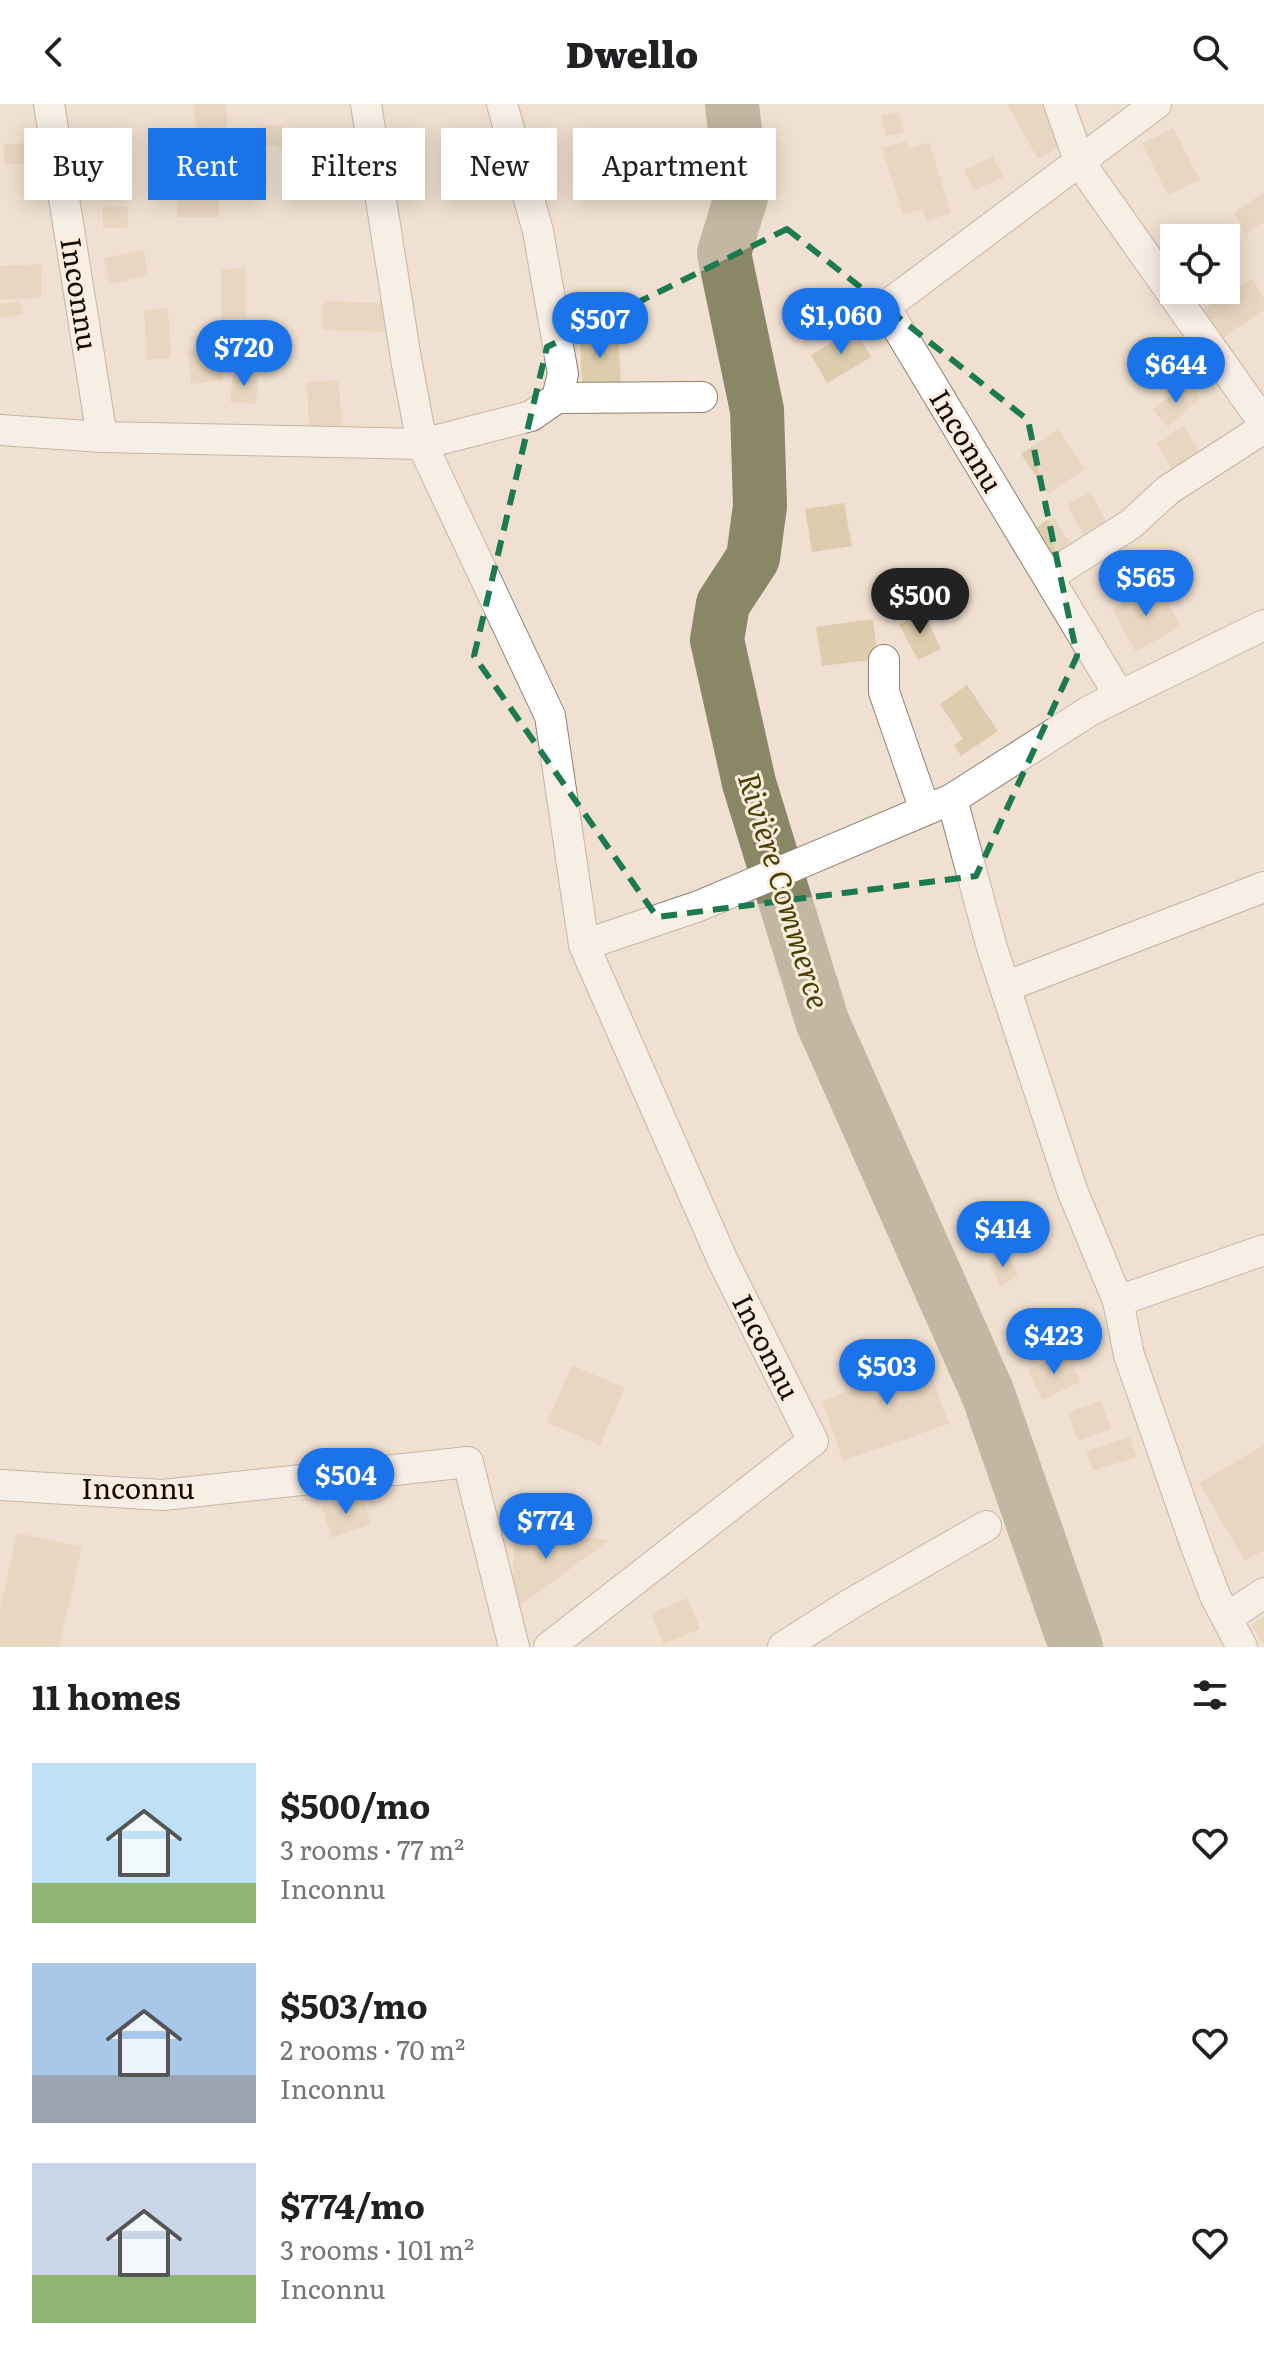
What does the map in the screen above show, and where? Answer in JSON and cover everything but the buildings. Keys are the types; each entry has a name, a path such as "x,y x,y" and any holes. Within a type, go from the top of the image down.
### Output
{"street":[{"name":"Inconnu","path":"49,104 102,437"},
{"name":"Inconnu","path":"366,104 420,432 550,716 584,945 723,1261 813,1441 549,1647"},
{"path":"502,104 538,231 563,374 557,398"},
{"path":"1048,577 1131,524 1168,490 1264,426 1080,163 1059,104"},
{"name":"Inconnu","path":"1119,695 885,307 1156,104"},
{"path":"0,430 102,437 420,432 531,416 557,398 702,397"},
{"path":"584,945 699,906 938,805 1091,710 1264,625"},
{"path":"884,660 884,692 938,805 1005,987 1072,1190 1118,1301 1129,1355 1196,1546 1216,1598 1242,1647"},
{"path":"1005,987 1264,887"},
{"path":"1118,1301 1264,1250"},
{"name":"Inconnu","path":"0,1485 163,1495 468,1462 514,1647"},
{"path":"783,1647 852,1603 986,1526"},
{"path":"1228,1617 1264,1593"}],"highlighted area":[{"path":"787,229 1028,420 1077,656 976,876 657,917 474,656 547,347"}],"waterway":[{"name":"Rivière Commerce","path":"732,104 742,194 724,253 757,410 760,506 753,558 723,604 717,640 749,783 822,1021 988,1394 1076,1647"}]}
